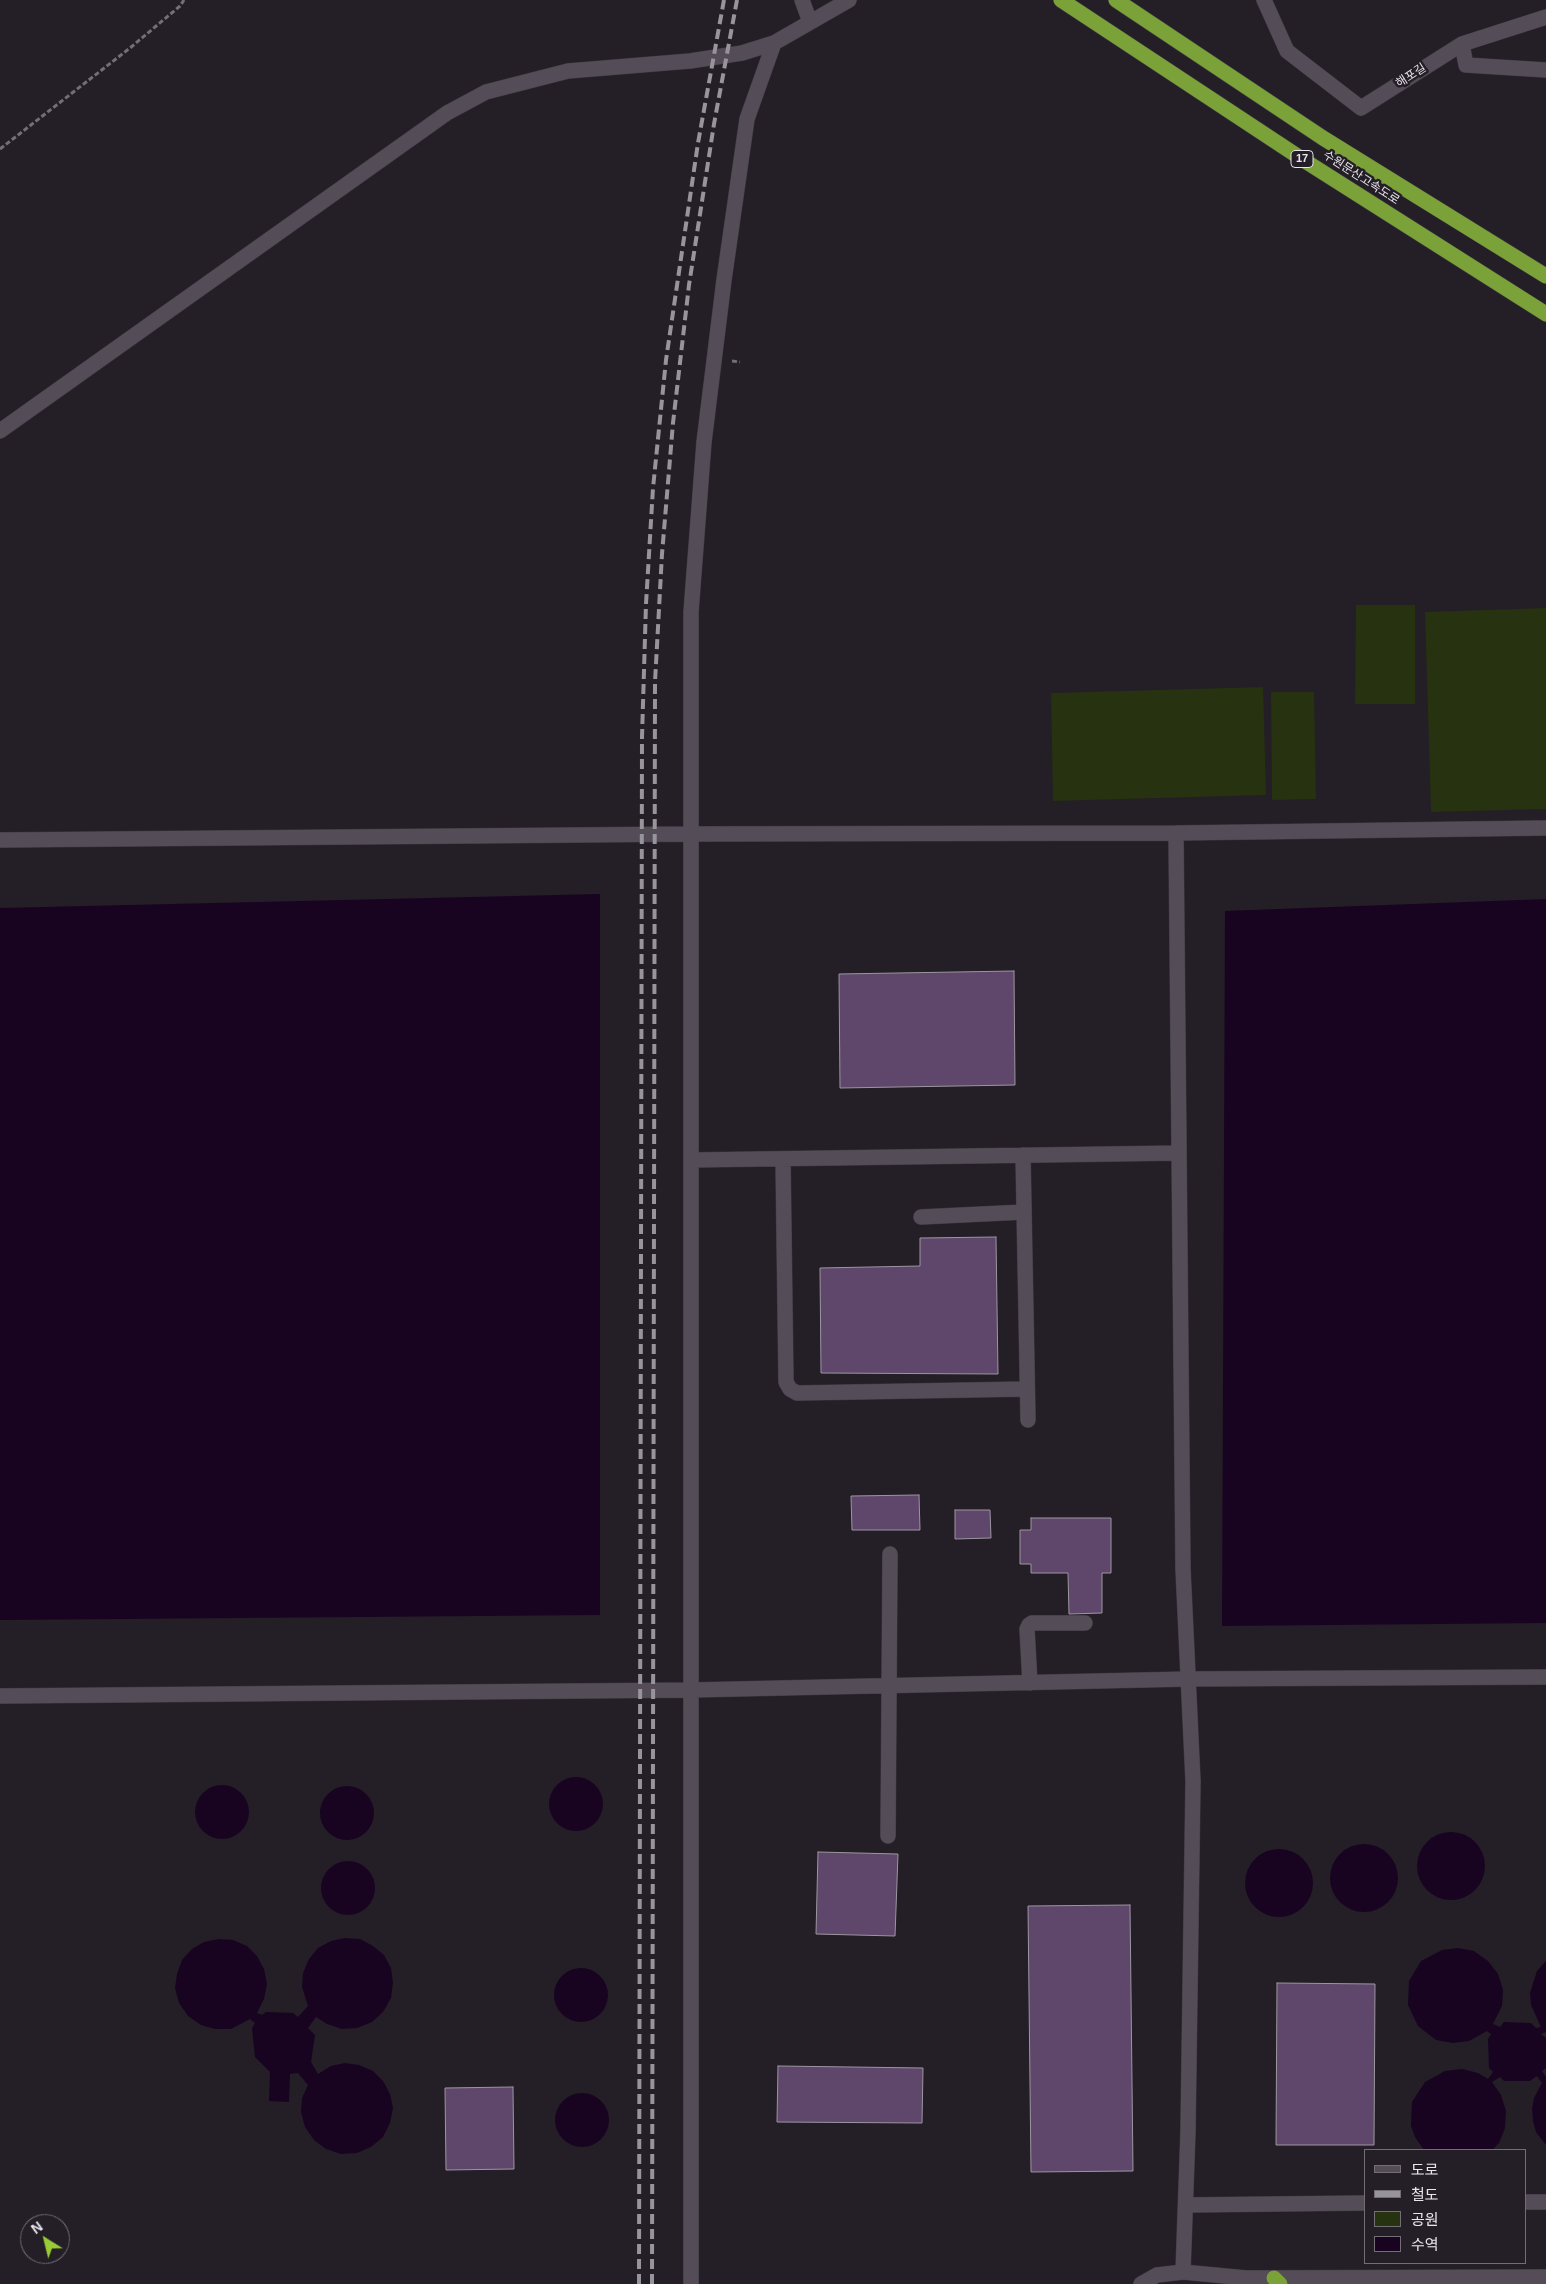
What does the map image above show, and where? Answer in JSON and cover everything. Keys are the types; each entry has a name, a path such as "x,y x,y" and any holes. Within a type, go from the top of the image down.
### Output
{"highway":[{"name":"수원문산고속도로","path":"1061,0 1305,161 1546,314"},
{"name":"수원문산고속도로","path":"1116,0 1323,138 1546,276"}],"street":[{"path":"802,0 810,22"},
{"path":"0,431 439,119 486,92 568,71 690,61 742,54 774,43 849,0"},
{"name":"해포길","path":"1264,0 1287,51 1361,108 1462,44 1546,16"},
{"path":"691,2284 691,612 704,442 724,280 747,119 774,43"},
{"path":"1462,44 1466,65 1546,70"},
{"path":"0,840 691,834 1176,833 1546,828"},
{"path":"1176,833 1183,1569 1193,1781 1186,2205 1183,2272"},
{"path":"691,1160 1179,1153"},
{"path":"1023,1156 1028,1420"},
{"path":"783,1159 786,1382 790,1389 797,1392 1028,1389"},
{"path":"920,1217 1024,1212"},
{"path":"888,1836 890,1554"},
{"path":"1030,1683 1027,1629 1029,1626 1032,1623 1086,1623"},
{"path":"0,1696 691,1690 1188,1679 1546,1677"},
{"path":"1526,2202 1546,2202"},
{"path":"1186,2205 1364,2203"},
{"path":"1141,2284 1157,2275 1183,2272 1277,2281 1546,2277"}],"path":[{"path":"0,149 130,48 180,6 184,0"}],"green space":[{"path":"1356,605 1415,605 1415,704 1355,704"},
{"path":"1546,608 1546,809 1431,812 1425,612"},
{"path":"1263,687 1266,795 1053,801 1051,693"},
{"path":"1271,692 1314,692 1316,799 1272,800"}],"water":[{"path":"600,894 600,1615 0,1620 0,908"},
{"path":"1546,899 1546,1623 1222,1626 1225,911"},
{"path":"571,1777 581,1777 591,1781 599,1789 603,1804 599,1819 591,1827 581,1831 571,1831 561,1827 553,1819 549,1809 549,1799 553,1789 561,1781"},
{"path":"217,1785 227,1785 237,1789 245,1797 249,1812 245,1827 237,1835 227,1839 217,1839 207,1835 199,1827 195,1817 195,1807 199,1797 207,1789"},
{"path":"342,1786 352,1786 362,1790 370,1798 374,1813 370,1828 362,1836 352,1840 342,1840 332,1836 324,1828 320,1818 320,1808 324,1798 332,1790"},
{"path":"1444,1832 1458,1832 1470,1837 1480,1847 1485,1859 1485,1873 1480,1885 1470,1895 1458,1900 1444,1900 1432,1895 1422,1885 1417,1873 1417,1859 1422,1847 1432,1837"},
{"path":"1357,1844 1371,1844 1383,1849 1393,1859 1398,1871 1398,1885 1393,1897 1383,1907 1371,1912 1357,1912 1345,1907 1335,1897 1330,1885 1330,1871 1335,1859 1345,1849"},
{"path":"1272,1849 1286,1849 1298,1854 1308,1864 1313,1876 1313,1890 1308,1902 1298,1912 1286,1917 1272,1917 1260,1912 1250,1902 1245,1890 1245,1876 1250,1864 1260,1854"},
{"path":"343,1861 353,1861 363,1865 371,1873 375,1888 371,1903 363,1911 353,1915 343,1915 333,1911 325,1903 321,1893 321,1883 325,1873 333,1865"},
{"path":"345,1938 360,1939 384,1955 391,1968 393,1983 391,1998 383,2012 372,2022 357,2028 342,2029 327,2024 316,2017 308,2028 315,2035 311,2062 318,2074 331,2066 345,2063 359,2065 373,2071 383,2081 390,2094 393,2108 390,2123 383,2137 371,2147 357,2153 341,2154 326,2149 314,2140 305,2127 301,2112 302,2098 308,2085 298,2073 290,2074 289,2102 269,2101 270,2072 255,2057 252,2028 255,2023 250,2019 231,2029 215,2029 201,2025 188,2016 179,2003 175,1988 182,1960 192,1949 204,1942 219,1939 233,1940 247,1946 257,1956 264,1969 267,1984 264,1999 257,2013 262,2015 266,2012 293,2013 298,2017 308,2006 302,1987 303,1973 309,1959 318,1948 331,1941"},
{"path":"1458,1948 1474,1951 1488,1961 1498,1974 1503,1990 1502,2006 1493,2024 1500,2027 1504,2022 1531,2023 1536,2028 1541,2027 1531,2005 1530,1993 1537,1971 1546,1961 1546,2032 1541,2034 1546,2038 1546,2068 1542,2071 1546,2077 1546,2145 1536,2132 1533,2121 1532,2109 1534,2098 1542,2083 1537,2076 1530,2081 1504,2081 1500,2077 1492,2082 1501,2095 1506,2111 1505,2128 1499,2143 1493,2149 1423,2149 1415,2137 1411,2126 1412,2102 1425,2082 1445,2071 1462,2069 1478,2073 1488,2079 1493,2072 1489,2068 1488,2039 1491,2034 1487,2031 1469,2041 1453,2043 1436,2040 1418,2026 1408,2005 1409,1981 1421,1961 1442,1950"},
{"path":"576,1968 586,1968 596,1972 604,1980 608,1995 604,2010 596,2018 586,2022 576,2022 566,2018 558,2010 554,2000 554,1990 558,1980 566,1972"},
{"path":"577,2093 587,2093 597,2097 605,2105 609,2120 605,2135 597,2143 587,2147 577,2147 567,2143 559,2135 555,2125 555,2115 559,2105 567,2097"}],"building":[{"path":"1014,971 1015,1085 840,1088 839,974"},
{"path":"996,1237 998,1374 821,1373 820,1268 920,1266 920,1238"},
{"path":"919,1495 920,1530 852,1530 851,1496"},
{"path":"955,1510 990,1510 991,1538 955,1539"},
{"path":"1031,1518 1111,1518 1111,1573 1102,1573 1102,1613 1069,1614 1068,1573 1031,1573 1031,1564 1020,1564 1020,1530 1031,1530"},
{"path":"818,1852 898,1854 895,1936 816,1934"},
{"path":"1130,1905 1133,2171 1031,2172 1028,1906"},
{"path":"1277,1983 1375,1984 1374,2145 1276,2145"},
{"path":"778,2066 923,2068 922,2123 777,2122"},
{"path":"513,2087 514,2169 446,2170 445,2088"}],"railway":[{"path":"639,2284 642,737 646,604 653,488 666,360 698,143 724,0"},
{"path":"652,2284 655,682 662,554 673,423 689,285 714,124 737,0"}]}
